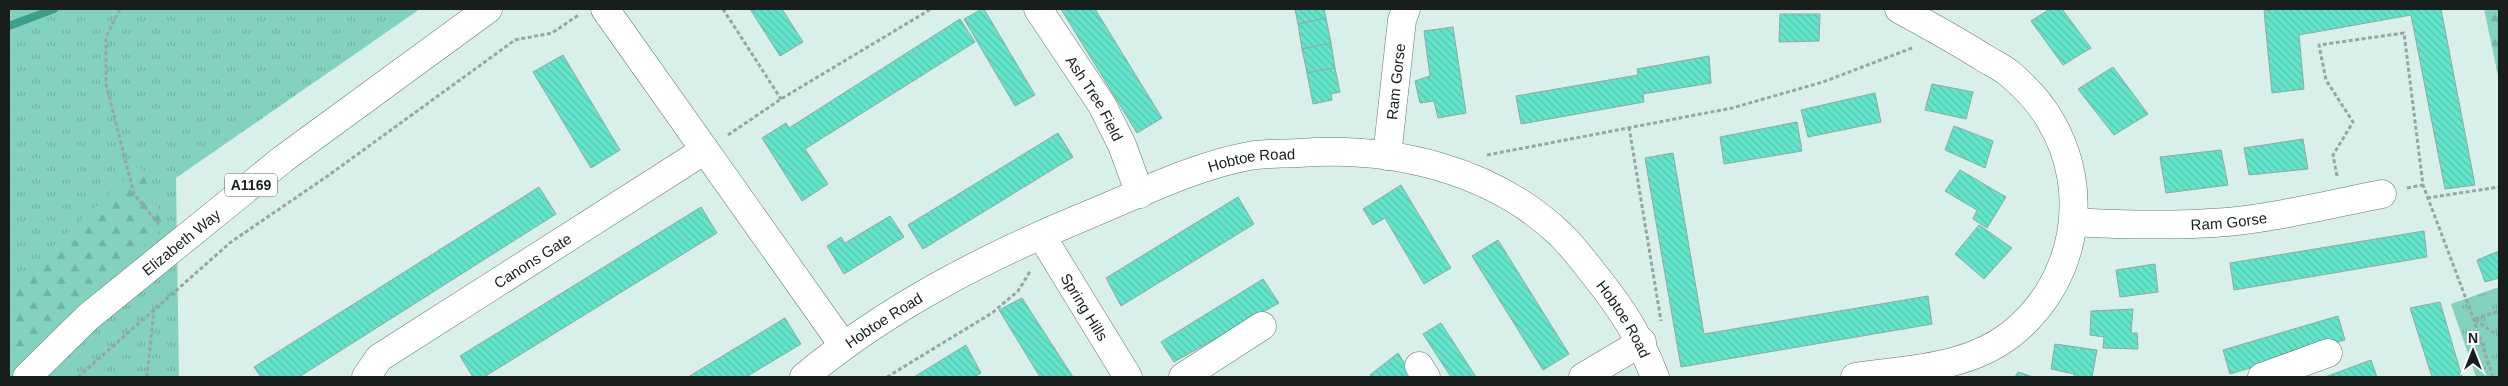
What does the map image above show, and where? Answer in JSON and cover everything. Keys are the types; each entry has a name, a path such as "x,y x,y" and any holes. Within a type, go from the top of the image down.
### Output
{"street":[{"name":"Elizabeth Way","path":"27,377 88,318 283,159 488,9"},
{"path":"605,9 843,345"},
{"name":"Ash Tree Field","path":"1038,9 1102,105 1122,145 1140,194"},
{"name":"Ram Gorse","path":"1387,156 1402,20 1406,9"},
{"path":"1855,377 1911,371 1946,364 1979,352 2010,335 2036,310 2056,282 2069,252 2074,222 2073,190 2066,157 2050,119 2009,73 1899,9"},
{"name":"Canons Gate","path":"366,377 379,358 705,150"},
{"name":"Hobtoe Road","path":"804,377 843,345 963,271 1044,240 1140,194 1197,170 1250,156 1352,151 1450,169 1499,190 1533,212 1561,236 1616,302 1639,338 1655,377"},
{"name":"Ram Gorse","path":"2074,222 2123,225 2227,222 2382,194"},
{"name":"Spring Hills","path":"1044,240 1128,377"},
{"path":"1183,377 1262,326"},
{"path":"1584,377 1639,338"},
{"path":"2262,377 2328,353"}],"path":[{"path":"120,9 106,37 106,84 134,194 176,245"},
{"path":"78,377 231,242 329,175 515,40 552,34 587,9"},
{"path":"723,9 781,98"},
{"path":"705,150 781,98 931,9"},
{"path":"2342,202 2333,155 2354,122 2326,80 2319,44 2404,33 2423,185 2474,320 2493,377"},
{"path":"1484,156 1732,108 1823,82 1945,35"},
{"path":"1629,127 1662,325 1639,338"},
{"path":"2427,198 2499,188"},
{"path":"887,377 992,313 1018,291 1044,240"},
{"path":"146,377 154,309"},
{"path":"2474,320 2499,311"},
{"path":"2474,320 2499,336"}],"green space":[{"path":"9,9 420,9 176,178 179,377 9,377"},
{"path":"2484,9 2499,9 2499,80"},
{"path":"140,166 165,226 9,370 9,287"},
{"path":"2499,287 2499,377 2476,377 2451,304"}],"building":[{"path":"750,9 782,9 803,42 780,56"},
{"path":"984,9 1035,95 1015,106 964,19"},
{"path":"1061,9 1095,9 1162,118 1137,133"},
{"path":"1295,9 1324,9 1326,18 1298,24"},
{"path":"2050,9 2062,9 2091,48 2063,65 2031,21"},
{"path":"2277,9 2441,9 2475,185 2445,189 2411,15 2299,35 2304,89 2272,93 2264,11"},
{"path":"1780,14 1820,14 1819,41 1779,42"},
{"path":"1326,18 1331,43 1302,49 1298,24"},
{"path":"960,19 975,42 805,149 828,184 802,201 762,138 786,123 789,128"},
{"path":"1453,27 1466,113 1438,118 1434,101 1420,103 1415,81 1430,76 1424,31"},
{"path":"1331,43 1335,68 1307,73 1302,49"},
{"path":"563,55 620,150 591,168 533,72"},
{"path":"1709,56 1711,83 1643,94 1644,102 1521,124 1516,96 1638,75 1637,69"},
{"path":"2113,67 2148,114 2114,135 2078,89"},
{"path":"1335,68 1340,92 1331,94 1332,100 1313,104 1307,73"},
{"path":"1932,84 1973,92 1966,119 1925,110"},
{"path":"1875,93 1881,122 1808,137 1801,110"},
{"path":"1797,122 1802,151 1724,164 1720,137"},
{"path":"1954,126 1993,141 1985,168 1945,150"},
{"path":"1058,133 1073,157 923,249 908,225"},
{"path":"2303,139 2308,169 2249,175 2244,148"},
{"path":"2221,150 2228,185 2166,193 2160,157"},
{"path":"1673,153 1704,334 1928,296 1932,324 1681,367 1645,158"},
{"path":"1960,170 2006,197 1987,228 1973,219 1977,210 1945,191"},
{"path":"1401,185 1451,268 1424,284 1385,218 1373,225 1363,209"},
{"path":"539,187 556,214 299,377 261,377 254,367"},
{"path":"1238,197 1254,224 1121,306 1106,278"},
{"path":"701,207 717,233 484,377 473,377 460,356"},
{"path":"890,216 904,237 844,274 827,246 841,237 845,243"},
{"path":"1979,225 2012,248 1984,279 1955,254"},
{"path":"2424,231 2427,257 2234,290 2230,263"},
{"path":"1498,240 1569,354 1543,370 1472,256"},
{"path":"2499,251 2499,278 2485,282 2477,260"},
{"path":"2155,264 2158,292 2120,297 2116,270"},
{"path":"1263,279 1279,303 1174,362 1161,342"},
{"path":"1022,298 1073,377 1040,377 999,310"},
{"path":"2440,302 2462,377 2432,377 2410,308"},
{"path":"2133,309 2131,333 2137,333 2138,349 2103,348 2104,337 2090,335 2091,311"},
{"path":"2338,316 2345,340 2230,374 2223,350"},
{"path":"785,318 801,344 746,377 688,377"},
{"path":"1441,323 1476,377 1451,377 1423,334"},
{"path":"2055,344 2097,350 2092,377 2074,377 2074,374 2051,369"},
{"path":"966,345 981,373 974,377 914,377"},
{"path":"1398,353 1413,377 1372,377 1370,375"},
{"path":"2371,360 2377,377 2325,377"},
{"path":"2018,372 2033,377 2015,377"}],"waterway":[{"path":"9,26 54,9"}]}
